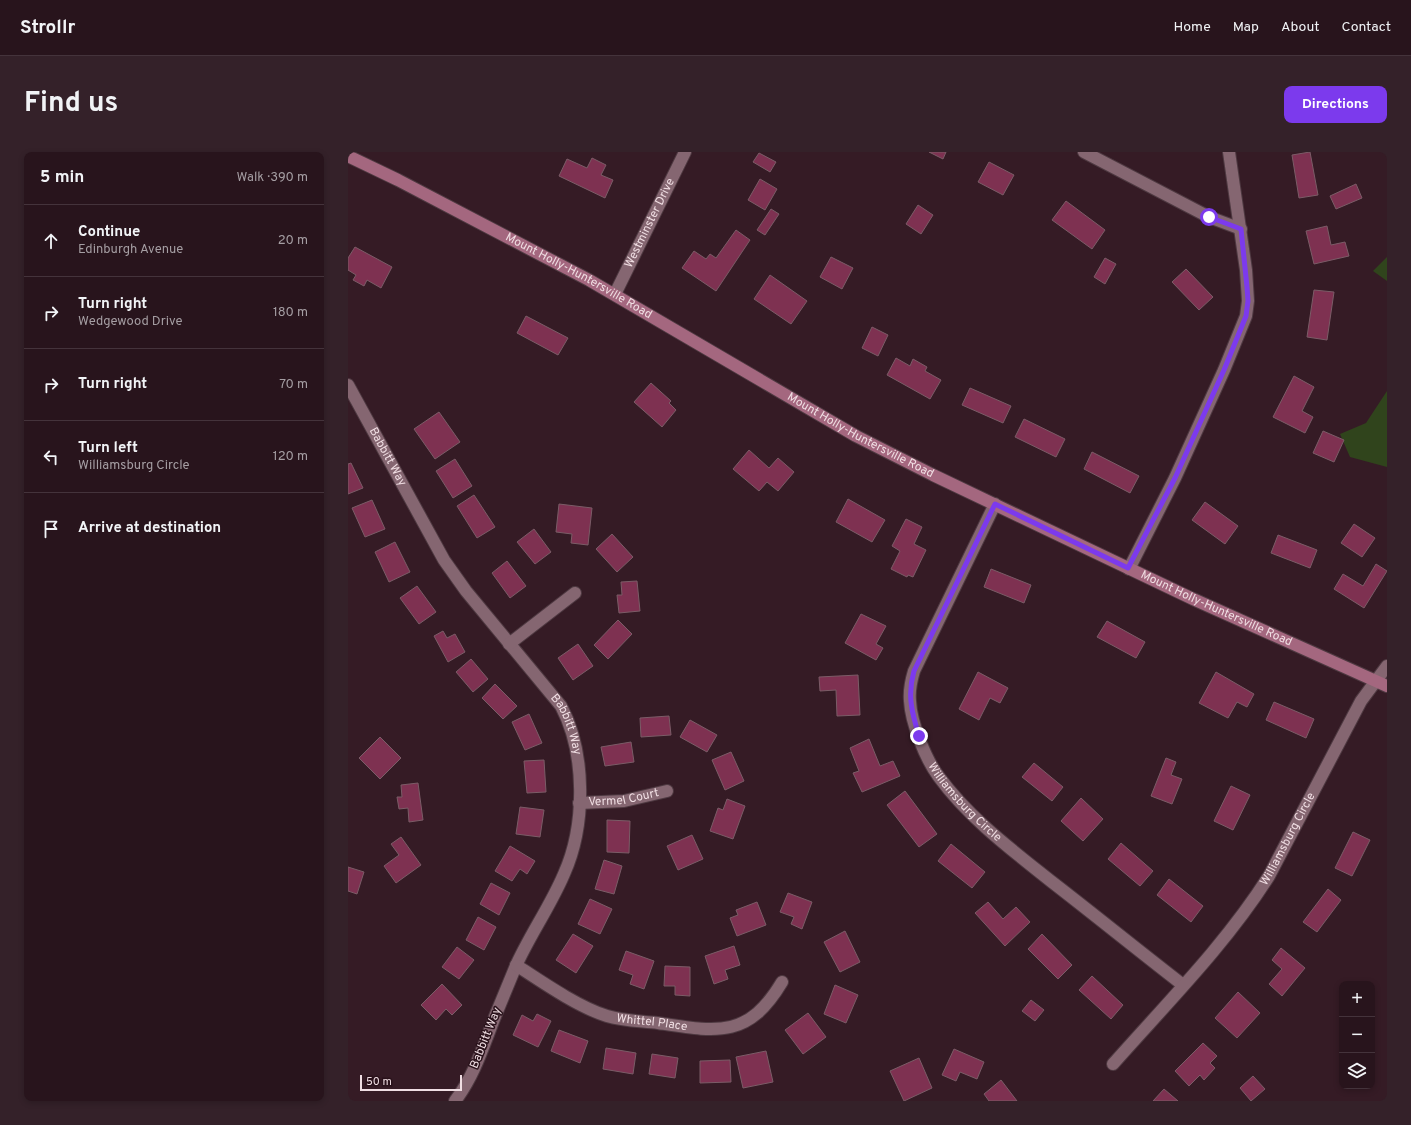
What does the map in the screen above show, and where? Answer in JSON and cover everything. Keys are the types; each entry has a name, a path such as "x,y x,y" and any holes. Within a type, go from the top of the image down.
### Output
{"main road":[{"name":"Mount Holly-Huntersville Road","path":"348,156 398,180 615,294 850,432 1128,568 1290,644 1381,683"}],"street":[{"name":"Westminster Drive","path":"615,294 685,152"},
{"path":"1084,152 1209,217 1241,229"},
{"path":"1128,568 1175,478 1224,370 1246,316 1248,301 1241,229 1229,152"},
{"name":"Babbitt Way","path":"348,385 444,560 466,591 561,706 570,724 577,752 579,803 576,832 565,873 516,965 476,1066 456,1101"},
{"name":"Williamsburg Circle","path":"995,504 914,671 910,685 910,701 919,736 938,776 978,820 1025,860 1183,985"},
{"path":"509,644 575,593"},
{"name":"Williamsburg Circle","path":"1113,1064 1230,931 1257,894 1269,876 1361,701 1381,683 1387,666"},
{"name":"Vermel Court","path":"579,803 624,800 667,791"},
{"name":"Whittel Place","path":"516,965 580,1003 606,1016 713,1030 734,1026 754,1016 762,1010 772,998 782,982"}],"green space":[{"path":"1387,257 1387,281 1373,271"},
{"path":"1387,391 1387,467 1350,457 1340,434 1366,423"}],"building":[{"path":"929,152 946,152 943,159"},
{"path":"1310,152 1318,195 1299,198 1292,155"},
{"path":"759,153 776,162 770,172 753,162"},
{"path":"592,158 606,165 601,175 613,180 605,198 559,176 567,159 587,168"},
{"path":"989,162 1014,175 1003,195 978,182"},
{"path":"760,179 777,189 765,210 748,200"},
{"path":"1356,184 1362,198 1336,209 1330,196"},
{"path":"1066,201 1105,230 1092,249 1052,220"},
{"path":"918,205 933,215 921,234 906,224"},
{"path":"771,209 779,214 765,235 757,230"},
{"path":"1327,226 1331,245 1345,242 1349,256 1314,264 1306,231"},
{"path":"736,230 750,240 716,291 682,268 694,251 706,259 710,254 716,258"},
{"path":"355,247 392,267 381,288 367,280 364,286 353,280 356,275 348,270 348,258"},
{"path":"831,257 853,268 842,289 820,277"},
{"path":"1105,258 1116,264 1105,284 1094,277"},
{"path":"1186,269 1213,297 1199,310 1172,282"},
{"path":"770,275 807,301 791,324 754,299"},
{"path":"1314,290 1334,292 1327,340 1307,337"},
{"path":"526,316 568,338 558,355 517,333"},
{"path":"872,327 888,335 878,356 862,348"},
{"path":"896,358 910,366 913,359 927,367 925,371 941,380 930,399 887,375"},
{"path":"1294,376 1314,387 1302,411 1313,417 1305,433 1273,417"},
{"path":"651,383 671,401 669,403 676,410 662,427 634,402"},
{"path":"970,388 1011,406 1003,423 962,405"},
{"path":"439,412 460,442 435,459 414,429"},
{"path":"1024,419 1065,439 1056,457 1015,437"},
{"path":"1323,431 1344,440 1334,462 1313,453"},
{"path":"749,450 769,468 778,458 794,472 778,491 767,482 759,491 733,469"},
{"path":"1092,452 1139,476 1130,493 1084,469"},
{"path":"455,459 472,486 453,498 436,471"},
{"path":"351,463 363,488 348,494 348,464"},
{"path":"474,495 495,527 477,538 457,506"},
{"path":"848,499 885,520 872,542 836,522"},
{"path":"372,500 385,529 365,537 352,508"},
{"path":"1205,502 1238,526 1225,544 1192,520"},
{"path":"559,504 592,508 588,545 571,543 572,534 556,532"},
{"path":"906,519 922,527 914,544 926,550 913,577 908,575 907,577 891,569 900,551 892,546"},
{"path":"1354,524 1375,538 1362,557 1341,543"},
{"path":"534,529 551,552 535,564 517,542"},
{"path":"612,534 633,557 617,572 596,549"},
{"path":"1278,535 1317,550 1310,568 1271,553"},
{"path":"395,542 410,572 389,582 375,552"},
{"path":"507,561 526,586 510,598 492,573"},
{"path":"1376,564 1387,571 1364,608 1334,589 1343,574 1363,586"},
{"path":"991,569 1031,585 1024,603 984,587"},
{"path":"637,581 640,611 619,613 617,595 622,595 621,582"},
{"path":"417,586 436,612 419,624 400,598"},
{"path":"861,614 886,626 876,644 883,648 876,660 845,643"},
{"path":"618,620 632,634 608,659 594,645"},
{"path":"1107,621 1145,642 1136,658 1097,637"},
{"path":"443,631 447,638 455,634 465,652 448,662 434,636"},
{"path":"578,644 593,666 573,680 558,658"},
{"path":"471,659 488,679 473,692 456,672"},
{"path":"978,672 1008,688 1000,703 990,698 979,720 959,709"},
{"path":"1216,672 1254,694 1247,707 1237,702 1228,718 1199,703"},
{"path":"858,675 860,715 837,716 836,690 820,691 819,677"},
{"path":"495,684 517,706 503,719 482,698"},
{"path":"1274,702 1314,719 1306,738 1266,720"},
{"path":"529,714 542,743 525,750 512,722"},
{"path":"669,716 671,735 641,737 640,718"},
{"path":"690,720 717,735 707,752 680,737"},
{"path":"380,737 401,758 380,779 359,758"},
{"path":"869,739 880,766 893,761 900,776 862,792 853,773 859,771 850,748"},
{"path":"631,742 634,762 605,766 601,747"},
{"path":"731,752 744,781 725,790 712,760"},
{"path":"1166,758 1176,762 1171,775 1182,779 1172,804 1151,796"},
{"path":"544,760 546,792 527,793 524,761"},
{"path":"1034,763 1063,787 1052,801 1022,777"},
{"path":"418,783 423,820 409,822 408,808 399,809 397,797 402,797 401,785"},
{"path":"1231,786 1250,795 1233,830 1214,821"},
{"path":"905,791 937,834 919,847 887,805"},
{"path":"1081,798 1103,819 1083,841 1061,821"},
{"path":"727,799 745,806 733,839 710,831 718,808 723,810"},
{"path":"520,807 544,810 540,837 516,834"},
{"path":"607,820 630,821 629,853 607,852"},
{"path":"1353,832 1370,840 1352,876 1335,868"},
{"path":"692,835 703,859 678,870 667,846"},
{"path":"401,837 421,865 396,883 384,866 399,855 391,844"},
{"path":"1121,843 1153,871 1140,886 1108,859"},
{"path":"951,844 985,872 972,888 938,861"},
{"path":"510,846 535,861 527,874 520,869 512,881 495,871"},
{"path":"604,860 622,866 614,894 595,889"},
{"path":"348,867 364,872 357,894 348,891"},
{"path":"1169,879 1203,906 1191,922 1157,895"},
{"path":"491,883 510,893 499,915 480,904"},
{"path":"1328,889 1341,900 1317,932 1303,922"},
{"path":"788,893 812,902 802,929 791,924 794,917 780,912"},
{"path":"590,899 612,909 600,934 578,924"},
{"path":"757,902 766,925 737,936 730,918 738,915 736,910"},
{"path":"988,902 1003,919 1016,907 1030,922 1005,946 975,913"},
{"path":"478,917 496,927 484,950 466,940"},
{"path":"845,931 860,962 840,972 824,942"},
{"path":"573,934 593,946 576,973 556,960"},
{"path":"1042,934 1072,965 1058,979 1028,949"},
{"path":"734,946 740,965 725,970 728,979 714,984 705,956"},
{"path":"457,947 474,960 459,979 442,967"},
{"path":"1281,948 1305,968 1282,996 1269,984 1282,969 1272,960"},
{"path":"626,951 654,961 644,989 630,984 633,975 619,970"},
{"path":"665,966 690,967 690,996 675,995 675,986 664,986"},
{"path":"1092,976 1123,1005 1111,1019 1079,990"},
{"path":"442,984 462,1005 452,1015 446,1009 436,1020 421,1005"},
{"path":"835,985 858,995 846,1023 824,1014"},
{"path":"1238,992 1260,1013 1237,1038 1215,1018"},
{"path":"1031,1000 1044,1010 1035,1021 1022,1011"},
{"path":"808,1013 826,1037 803,1054 785,1030"},
{"path":"537,1014 551,1021 538,1047 513,1035 522,1015 533,1021"},
{"path":"559,1030 588,1041 580,1063 551,1051"},
{"path":"1203,1043 1217,1056 1210,1063 1215,1068 1204,1080 1200,1075 1189,1086 1175,1071"},
{"path":"606,1048 636,1053 633,1074 603,1069"},
{"path":"954,1049 984,1062 977,1079 960,1072 956,1081 942,1075"},
{"path":"766,1051 773,1082 743,1088 736,1057"},
{"path":"652,1054 678,1058 675,1078 649,1074"},
{"path":"919,1058 932,1088 904,1101 890,1071"},
{"path":"730,1060 731,1082 700,1083 700,1061"},
{"path":"1253,1076 1265,1089 1251,1101 1240,1088"},
{"path":"1001,1080 1017,1101 989,1101 984,1094"},
{"path":"1164,1089 1178,1101 1153,1101"}],"route":[{"path":"919,736 911,712 910,701 910,685 914,671 995,504 1128,568 1137,554 1175,478 1224,370 1246,316 1248,301 1241,229 1209,217"}]}
